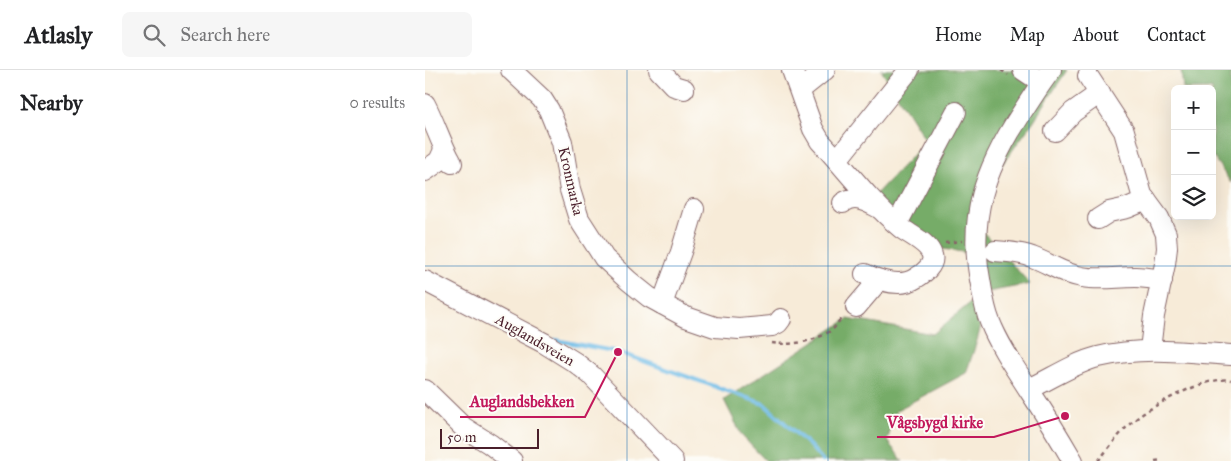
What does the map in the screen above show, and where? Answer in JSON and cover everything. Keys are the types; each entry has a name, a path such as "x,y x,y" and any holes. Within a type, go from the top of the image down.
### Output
{"street":[{"name":"Kronmarka","path":"511,70 542,99 549,110 562,142 574,206 579,219 597,248 629,281 649,297 701,323 726,329 772,326 781,319"},
{"path":"659,70 675,86 684,90"},
{"path":"792,70 813,129 820,141 890,217 932,254 933,260 926,271 913,280 900,284 872,277 856,307"},
{"path":"800,90 825,70"},
{"path":"837,160 909,70"},
{"path":"1023,70 1046,76 1003,142 993,162 981,197 977,218 976,253 985,306 998,339 1073,461"},
{"path":"1088,76 1124,131 1142,195 1159,218 1166,234 1167,248 1154,316 1150,350"},
{"path":"1055,130 1073,112 1100,92"},
{"path":"425,104 448,156 425,171"},
{"path":"890,217 956,112"},
{"path":"843,203 853,199 860,199 890,217"},
{"path":"1098,219 1109,212 1127,208 1146,200"},
{"path":"662,304 694,209"},
{"path":"995,251 1032,256 1069,275 1083,278 1137,276 1161,281"},
{"name":"Auglandsveien","path":"425,281 544,343 576,363 591,375 673,461"},
{"path":"1029,390 1083,362 1098,357 1150,350 1231,355"},
{"path":"425,390 463,427 512,461"}],"path":[{"path":"764,342 780,344 818,338 833,329 841,318 856,307"},
{"path":"1098,461 1118,436 1146,412 1198,386 1223,379 1231,380"},
{"path":"1155,461 1162,460"}],"green space":[{"path":"881,70 1067,70 1033,122 988,184 983,232 1030,284 982,293 975,254 924,246 875,195 926,141"},
{"path":"1181,70 1231,70 1231,183 1216,161 1216,85 1183,85"},
{"path":"982,293 981,324 966,373 897,410 887,441 903,461 766,461 742,436 724,400 848,319 933,334"}],"waterway":[{"path":"556,340 618,352 764,404 810,446 823,461"}],"place":[{"name":"Auglandsbekken","path":"618,352"},
{"name":"Vågsbygd kirke","path":"1065,416"}]}
